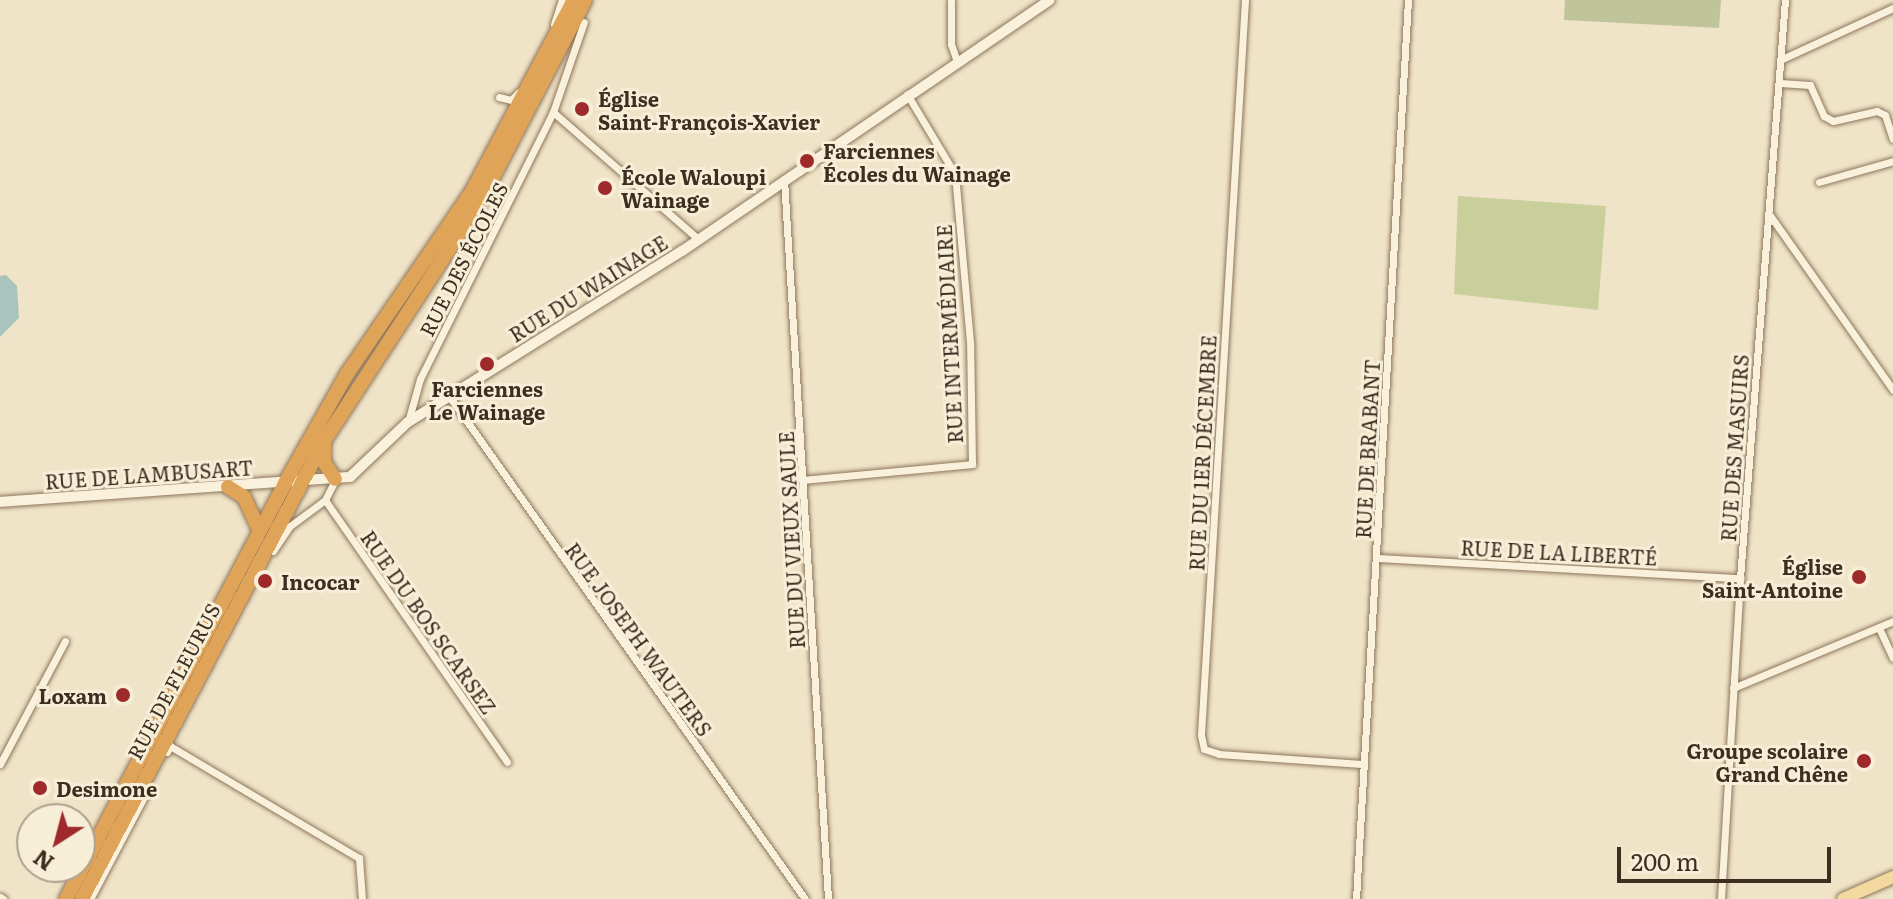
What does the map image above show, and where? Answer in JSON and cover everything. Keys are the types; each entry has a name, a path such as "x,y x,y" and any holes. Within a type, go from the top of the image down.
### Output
{"highway":[{"name":"RUE DE FLEURUS","path":"66,899 259,529 347,374 471,193 574,0"},
{"name":"RUE DE FLEURUS","path":"82,899 300,482 481,200 585,0"},
{"path":"324,441 324,462 335,479"},
{"path":"228,487 244,497 259,529"},
{"path":"170,746 188,706 188,694"}],"main road":[{"path":"1843,899 1893,877"}],"street":[{"path":"499,97 517,96 562,0"},
{"path":"951,0 951,44 957,61"},
{"name":"RUE DU WAINAGE","path":"300,482 335,479 358,470 408,422 698,239 907,94 1050,0"},
{"name":"RUE DU 1ER DÉCEMBRE","path":"1245,0 1201,735 1204,749 1219,754 1362,764"},
{"name":"RUE DE BRABANT","path":"1356,899 1408,0"},
{"name":"RUE DES MASUIRS","path":"1721,899 1740,578 1785,0"},
{"path":"1782,59 1890,8 1884,0"},
{"name":"RUE DES ÉCOLES","path":"408,422 420,379 553,112 584,22"},
{"path":"1780,83 1810,85 1824,116 1833,121 1877,111 1885,115 1893,139"},
{"name":"RUE INTERMÉDIAIRE","path":"803,480 972,464 970,342 955,174 907,94"},
{"path":"553,112 698,239"},
{"path":"1819,182 1893,161"},
{"name":"RUE DU VIEUX SAULE","path":"784,179 828,899"},
{"path":"1769,214 1893,390"},
{"name":"RUE JOSEPH WAUTERS","path":"449,396 805,899"},
{"path":"269,556 290,526 325,500 335,479"},
{"name":"RUE DE LAMBUSART","path":"0,502 300,482"},
{"name":"RUE DU BOS SCARSEZ","path":"325,500 507,762"},
{"name":"RUE DE LA LIBERTÉ","path":"1377,558 1740,578"},
{"path":"1733,688 1893,621"},
{"path":"1879,628 1893,658"},
{"path":"0,764 65,641"},
{"path":"90,899 170,746 359,858 362,899"}],"green space":[{"path":"1565,0 1721,0 1719,28 1564,20"},
{"path":"1458,196 1606,206 1598,310 1454,294"}],"water":[{"path":"6,275 17,286 19,318 0,337 0,276"}],"place":[{"name":"Église Saint-François-Xavier","path":"582,109"},
{"name":"Farciennes Écoles du Wainage","path":"807,161"},
{"name":"École Waloupi Wainage","path":"605,188"},
{"name":"Farciennes Le Wainage","path":"487,364"},
{"name":"Église Saint-Antoine","path":"1859,577"},
{"name":"Incocar","path":"265,581"},
{"name":"Loxam","path":"123,695"},
{"name":"Groupe scolaire Grand Chêne","path":"1864,761"},
{"name":"Desimone","path":"40,788"}]}
